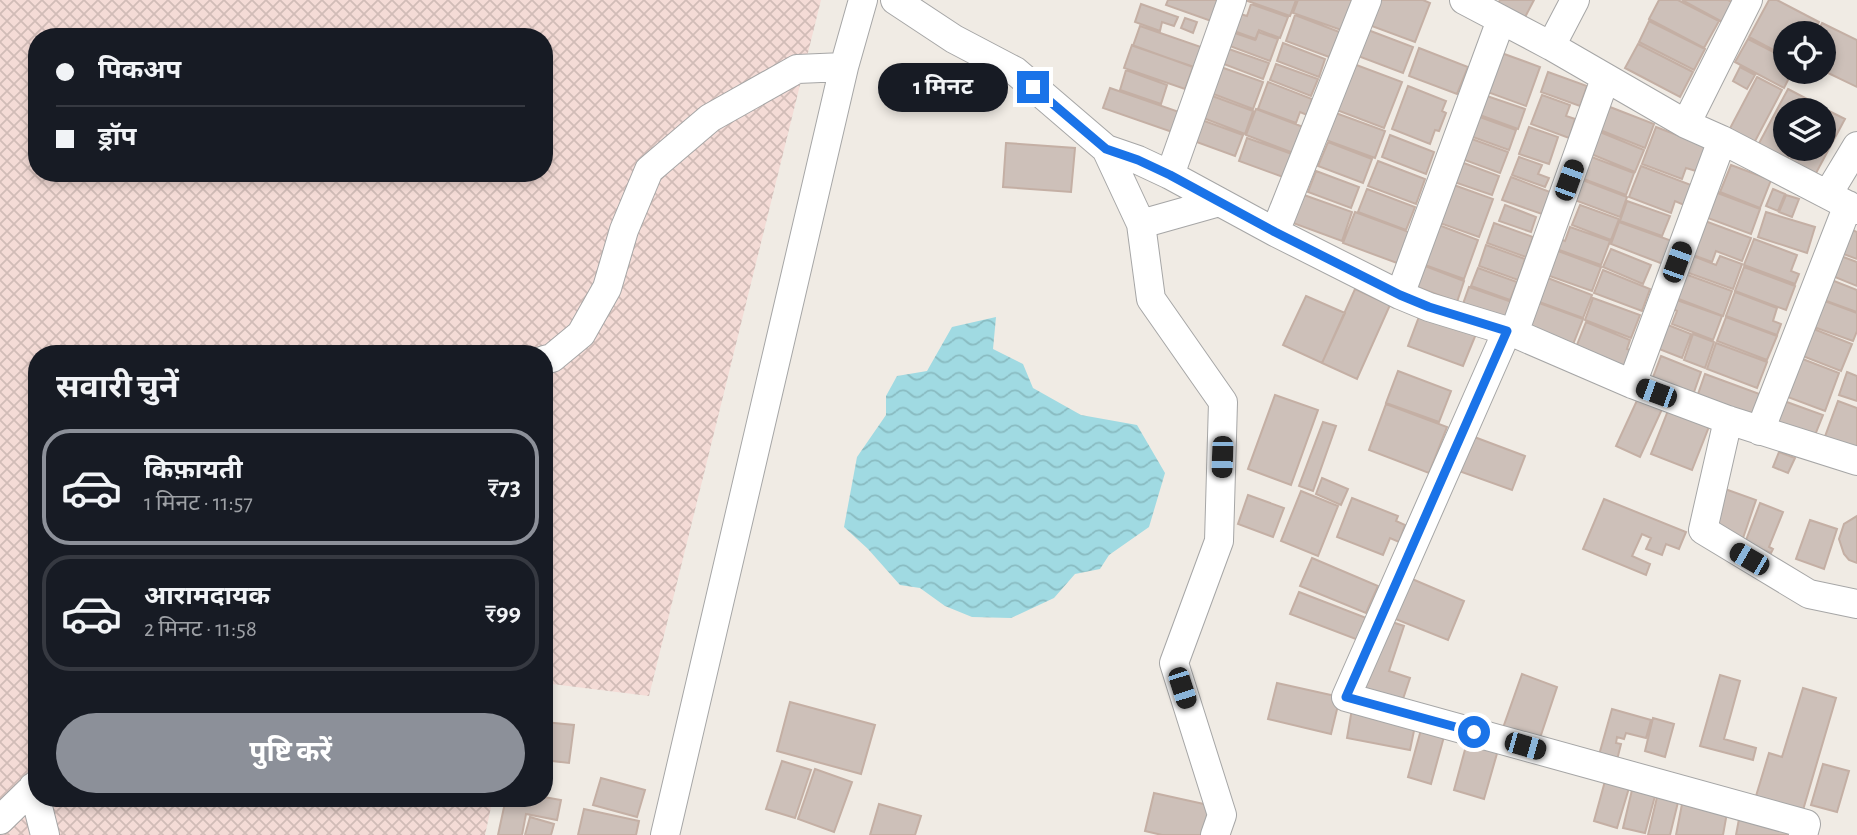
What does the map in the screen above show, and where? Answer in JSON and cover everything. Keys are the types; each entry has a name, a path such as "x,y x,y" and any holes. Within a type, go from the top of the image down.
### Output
{"street":[{"path":"665,835 844,67 863,0"},
{"path":"895,0 954,39 1015,71 1106,149 1170,175 1400,295 1429,307 1510,332 1632,384 1728,420 1857,461"},
{"path":"1170,175 1232,0"},
{"path":"1275,232 1367,0"},
{"path":"1464,0 1551,46 1686,124 1845,203"},
{"path":"1551,46 1575,0"},
{"path":"1686,124 1748,0"},
{"path":"1400,295 1501,20"},
{"path":"553,357 580,334 607,288 625,230 649,170 710,118 797,69 844,67"},
{"path":"1605,79 1510,332 1346,697 1806,824 1803,835"},
{"path":"1632,384 1721,140"},
{"path":"1760,431 1845,203 1857,146"},
{"path":"1106,149 1141,224 1151,299 1223,402 1219,541 1174,663 1222,815 1215,835"},
{"path":"1141,224 1219,202"},
{"path":"1728,420 1703,530 1809,594 1857,604"},
{"path":"0,820 28,792"},
{"path":"39,807 45,835"}],"shaded area":[{"path":"0,0 821,0 649,696 553,684 553,345 28,345 28,807 491,807 485,835 0,835"}],"water":[{"path":"996,317 993,349 1023,364 1033,388 1081,415 1137,425 1165,473 1149,527 1109,555 1100,569 1075,574 1054,598 1011,618 972,617 945,606 920,588 900,585 844,527 857,457 886,415 886,396 897,376 927,371 952,327"}],"building":[{"path":"1168,0 1222,0 1214,22 1166,5"},
{"path":"1245,0 1296,0 1290,16"},
{"path":"1298,0 1356,0 1344,31 1293,13"},
{"path":"1379,0 1423,0 1430,3 1415,42 1369,25"},
{"path":"1500,0 1534,0 1522,23 1495,9"},
{"path":"1659,0 1678,0 1719,21 1704,48 1649,19"},
{"path":"1682,0 1728,0 1736,4 1726,24"},
{"path":"1769,0 1777,0 1817,21 1773,21 1773,50 1749,37"},
{"path":"1141,4 1178,17 1174,26 1162,22 1160,31 1135,22"},
{"path":"1251,4 1288,17 1280,38 1259,30 1256,39 1231,30 1237,13 1247,16"},
{"path":"1295,15 1342,33 1329,57 1286,41"},
{"path":"1185,18 1197,22 1193,33 1181,28"},
{"path":"1649,21 1705,49 1694,70 1639,42"},
{"path":"1140,26 1201,47 1194,67 1133,46"},
{"path":"1368,30 1413,47 1403,73 1358,56"},
{"path":"1836,30 1857,40 1857,87 1836,77"},
{"path":"1232,32 1255,40 1258,32 1278,39 1270,61 1227,45"},
{"path":"1748,39 1773,52 1773,82 1735,62"},
{"path":"1283,43 1325,59 1319,77 1277,61"},
{"path":"1638,44 1693,72 1680,97 1625,68"},
{"path":"1132,45 1193,67 1185,89 1124,68"},
{"path":"1226,48 1269,63 1263,79 1221,63"},
{"path":"1419,48 1468,67 1457,94 1409,76"},
{"path":"1496,51 1540,67 1526,106 1482,90"},
{"path":"1351,63 1402,82 1384,128 1334,109"},
{"path":"1276,64 1318,79 1311,96 1270,80"},
{"path":"1218,66 1263,82 1253,109 1208,92"},
{"path":"1740,67 1755,75 1747,89 1733,81"},
{"path":"1126,70 1167,85 1161,104 1120,90"},
{"path":"1548,72 1587,86 1580,106 1541,92"},
{"path":"1757,77 1782,90 1778,98 1773,98 1773,107 1752,147 1727,134"},
{"path":"1268,82 1312,99 1307,115 1300,112 1296,123 1258,109"},
{"path":"1408,86 1446,101 1442,111 1446,113 1430,144 1392,129"},
{"path":"1110,88 1182,113 1175,133 1103,108"},
{"path":"1788,89 1805,98 1783,98"},
{"path":"1207,94 1253,111 1245,134 1198,116"},
{"path":"1484,95 1525,109 1518,129 1477,114"},
{"path":"1542,95 1570,105 1566,116 1575,119 1569,138 1531,124"},
{"path":"1610,107 1654,124 1645,148 1600,130"},
{"path":"1256,109 1306,128 1296,154 1246,135"},
{"path":"1333,112 1385,131 1375,158 1323,139"},
{"path":"1836,114 1845,119 1836,136"},
{"path":"1477,116 1516,130 1509,150 1470,136"},
{"path":"1773,117 1773,155 1757,147"},
{"path":"1199,119 1243,135 1235,156 1191,140"},
{"path":"1529,127 1558,137 1549,164 1519,154"},
{"path":"1656,127 1706,146 1696,171 1686,168 1682,179 1642,164"},
{"path":"1600,132 1644,150 1635,172 1591,154"},
{"path":"1390,135 1434,152 1426,174 1382,157"},
{"path":"1247,138 1292,154 1283,177 1239,161"},
{"path":"1469,138 1508,152 1500,173 1462,159"},
{"path":"1328,142 1372,159 1363,183 1318,166"},
{"path":"1006,143 1075,148 1071,192 1003,187"},
{"path":"1589,156 1634,173 1626,195 1581,178"},
{"path":"1519,157 1542,165 1538,174 1549,178 1545,187 1512,175"},
{"path":"1378,161 1425,179 1416,204 1368,186"},
{"path":"1790,161 1822,161 1815,175"},
{"path":"1461,162 1499,176 1492,195 1454,182"},
{"path":"1731,165 1771,180 1760,208 1720,192"},
{"path":"1641,166 1691,185 1684,205 1675,201 1671,213 1629,197"},
{"path":"1316,171 1359,187 1351,208 1308,192"},
{"path":"1511,177 1550,192 1542,214 1502,200"},
{"path":"1580,179 1627,197 1620,217 1572,199"},
{"path":"1451,184 1493,199 1479,237 1437,222"},
{"path":"1367,189 1415,207 1406,230 1358,212"},
{"path":"1773,189 1785,194 1778,211 1766,206"},
{"path":"1715,192 1760,209 1751,234 1705,217"},
{"path":"1304,195 1352,212 1342,241 1293,223"},
{"path":"1786,195 1799,199 1792,217 1779,212"},
{"path":"1627,201 1670,216 1662,236 1620,221"},
{"path":"1505,205 1536,217 1531,232 1499,221"},
{"path":"1580,205 1619,219 1611,240 1572,225"},
{"path":"1355,212 1409,232 1397,263 1343,243"},
{"path":"1766,212 1815,227 1807,253 1758,237"},
{"path":"1705,221 1751,238 1742,261 1716,251 1712,262 1693,255"},
{"path":"1619,222 1672,241 1663,264 1611,244"},
{"path":"1494,223 1533,237 1526,257 1487,243"},
{"path":"1436,224 1478,240 1464,279 1422,264"},
{"path":"1570,227 1610,241 1601,265 1551,247 1554,237 1565,241"},
{"path":"1848,228 1857,232 1857,259 1838,252"},
{"path":"1754,239 1797,255 1791,271 1799,274 1795,284 1744,265"},
{"path":"1486,245 1525,259 1518,280 1479,266"},
{"path":"1550,248 1601,267 1592,291 1541,273"},
{"path":"1611,249 1651,265 1643,284 1603,267"},
{"path":"1838,255 1857,262 1857,286 1830,275"},
{"path":"1693,256 1716,265 1720,256 1742,264 1733,289 1686,272"},
{"path":"1420,264 1464,281 1457,302 1412,285"},
{"path":"1744,267 1795,286 1786,310 1735,291"},
{"path":"1478,268 1517,282 1510,300 1471,286"},
{"path":"1603,270 1650,289 1642,311 1594,293"},
{"path":"1685,274 1732,291 1723,316 1676,298"},
{"path":"1540,275 1592,295 1583,318 1531,299"},
{"path":"1829,279 1857,290 1857,312 1821,299"},
{"path":"1469,287 1512,302 1505,320 1463,304"},
{"path":"1355,289 1390,305 1357,379 1322,363"},
{"path":"1735,292 1777,308 1773,321 1781,324 1777,335 1726,316"},
{"path":"1306,296 1345,313 1322,363 1283,345"},
{"path":"1593,298 1640,315 1631,338 1585,320"},
{"path":"1674,299 1722,316 1713,340 1672,324 1677,311 1671,308"},
{"path":"1531,300 1583,319 1572,347 1521,327"},
{"path":"1822,300 1857,313 1857,331 1853,341 1811,326"},
{"path":"1420,314 1476,334 1463,366 1408,346"},
{"path":"1726,317 1777,336 1767,360 1717,341"},
{"path":"1586,322 1630,340 1627,349 1640,354 1633,372 1575,350"},
{"path":"1668,325 1691,334 1682,358 1659,349"},
{"path":"1811,328 1852,344 1841,371 1800,355"},
{"path":"1693,334 1714,342 1705,368 1684,360"},
{"path":"1716,343 1767,362 1757,388 1707,369"},
{"path":"1661,356 1701,372 1693,395 1652,380"},
{"path":"1800,358 1839,373 1825,411 1785,396"},
{"path":"1398,371 1451,391 1439,422 1386,403"},
{"path":"1847,372 1857,376 1857,401 1839,395"},
{"path":"1705,374 1765,396 1756,419 1697,397"},
{"path":"1275,395 1318,410 1291,485 1248,469"},
{"path":"1639,396 1663,407 1640,457 1616,446"},
{"path":"1784,401 1823,415 1813,440 1775,426"},
{"path":"1838,401 1857,408 1857,454 1823,442"},
{"path":"1386,404 1447,427 1429,473 1369,450"},
{"path":"1669,408 1710,424 1692,470 1651,454"},
{"path":"1323,422 1336,426 1313,491 1299,486"},
{"path":"1469,435 1525,456 1512,490 1456,470"},
{"path":"1779,452 1795,458 1788,473 1773,467"},
{"path":"1322,478 1348,489 1341,505 1316,494"},
{"path":"1725,489 1756,500 1742,541 1711,531"},
{"path":"1301,491 1338,506 1318,556 1281,541"},
{"path":"1248,495 1284,508 1273,537 1238,524"},
{"path":"1352,498 1398,516 1396,521 1405,525 1399,542 1390,538 1383,555 1337,537"},
{"path":"1604,499 1686,532 1679,549 1666,544 1662,555 1646,549 1651,538 1642,534 1632,556 1650,564 1646,575 1583,549"},
{"path":"1760,503 1783,512 1769,547 1773,549 1771,553 1745,543"},
{"path":"1857,516 1857,563 1844,554 1839,539 1844,524"},
{"path":"1810,520 1837,529 1824,569 1796,559"},
{"path":"1312,558 1378,586 1366,613 1300,586"},
{"path":"1405,576 1464,601 1448,640 1388,616"},
{"path":"1299,592 1369,619 1361,641 1290,614"},
{"path":"1383,619 1404,626 1389,671 1410,678 1401,705 1359,691"},
{"path":"1522,674 1557,687 1539,741 1503,728"},
{"path":"1720,675 1740,681 1724,739 1756,748 1753,760 1700,746"},
{"path":"1277,683 1340,697 1331,734 1268,719"},
{"path":"1803,688 1836,698 1803,810 1756,796 1769,753 1782,757"},
{"path":"790,702 875,725 861,774 777,751"},
{"path":"1352,709 1416,721 1410,750 1347,738"},
{"path":"1612,709 1651,720 1646,738 1626,733 1624,739 1617,737 1616,743 1621,744 1616,764 1599,755"},
{"path":"1653,718 1674,724 1665,757 1645,751"},
{"path":"553,723 574,725 569,763 553,761"},
{"path":"1422,726 1445,733 1431,784 1408,777"},
{"path":"1469,735 1500,743 1484,799 1454,790"},
{"path":"782,761 811,770 795,818 766,809"},
{"path":"1823,764 1849,771 1837,812 1811,805"},
{"path":"815,769 852,782 834,832 798,819"},
{"path":"601,778 645,790 637,817 593,805"},
{"path":"1605,781 1629,788 1617,828 1594,821"},
{"path":"1632,790 1655,796 1645,833 1623,828"},
{"path":"1154,793 1213,806 1206,835 1162,835 1145,831"},
{"path":"1658,793 1679,798 1670,835 1648,835"},
{"path":"553,799 561,800 557,820 526,814 522,835 498,835 504,807 553,807"},
{"path":"1683,799 1728,807 1723,835 1676,835"},
{"path":"879,804 921,816 915,835 870,835"},
{"path":"584,809 639,821 636,835 578,835"},
{"path":"530,817 554,824 551,835 525,835"},
{"path":"1739,819 1809,835 1736,835"}],"route":[{"path":"1033,87 1106,149 1170,175 1400,295 1429,307 1507,331 1346,697 1474,732"}]}
